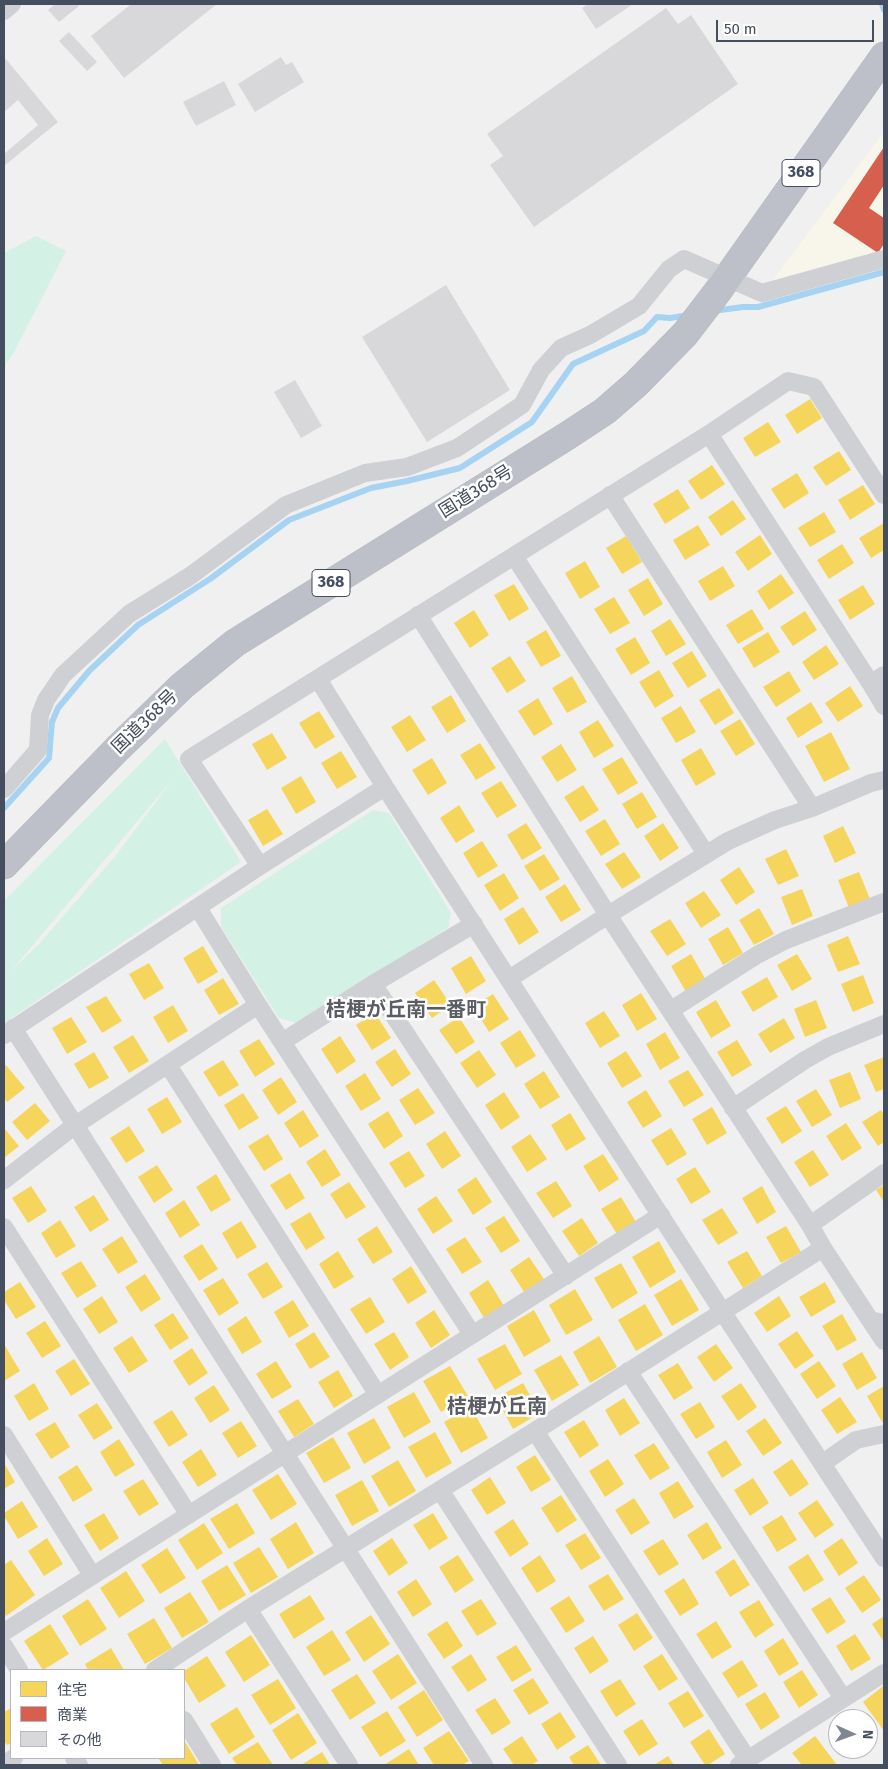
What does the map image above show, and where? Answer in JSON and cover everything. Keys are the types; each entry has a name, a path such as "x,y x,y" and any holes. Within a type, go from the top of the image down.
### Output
{"highway":[{"name":"国道368号","path":"4,865 118,748 182,686 236,643 605,411 636,384 685,334 723,284 884,56"}],"street":[{"path":"4,11 12,4"},
{"path":"4,789 38,750 40,715 46,700 63,675 129,614 190,576 286,506 365,473 407,467 457,448 522,404 541,370 561,348 590,335 639,306 669,269 684,258 723,284 762,293 884,259"},
{"path":"260,866 189,759 708,434 788,381 814,387 884,494"},
{"path":"708,434 878,679 884,706"},
{"path":"610,495 812,808"},
{"path":"514,556 706,854"},
{"path":"418,615 608,915 810,1225 823,1248 877,1321 884,1342"},
{"path":"318,679 385,787 722,1311 823,1462 884,1558"},
{"path":"509,978 706,854 751,830 812,808 871,783 884,780"},
{"path":"385,787 260,866 8,1031 74,1126 484,1765"},
{"path":"671,1010 757,955 786,940 884,902"},
{"path":"198,908 258,1005 472,1334"},
{"path":"282,1042 373,984 474,924"},
{"path":"373,984 566,1276"},
{"path":"4,1180 74,1126 258,1005"},
{"path":"733,1108 828,1047 884,1024"},
{"path":"168,1064 378,1395"},
{"path":"810,1225 884,1173"},
{"path":"4,1632 661,1215"},
{"path":"4,1227 189,1515"},
{"path":"157,1669 248,1609 535,1431 823,1248"},
{"path":"628,1371 843,1698"},
{"path":"535,1431 744,1762 884,1673"},
{"path":"823,1462 856,1440 884,1434"},
{"path":"4,1435 92,1575"},
{"path":"440,1490 618,1765"},
{"path":"248,1609 348,1765"},
{"path":"4,1646 18,1669"},
{"path":"185,1722 212,1765"}],"shaded area":[{"path":"884,132 884,253 770,284"}],"green space":[{"path":"36,236 66,251 14,352 4,367 4,253"},
{"path":"165,739 241,862 4,1023 4,901","holes":["173,779 117,854 39,944 11,971"]},
{"path":"373,810 389,813 451,913 448,928 296,1023 279,1018 221,927 221,908"}],"building: 住宅":[{"path":"810,399 822,418 797,434 785,415"},
{"path":"768,422 781,442 755,457 743,438"},
{"path":"839,451 851,470 826,486 813,467"},
{"path":"712,465 725,484 701,500 688,481"},
{"path":"797,473 809,493 784,509 771,489"},
{"path":"863,485 875,504 850,520 838,500"},
{"path":"678,489 690,508 665,524 653,504"},
{"path":"733,500 746,519 721,536 708,517"},
{"path":"824,512 836,532 810,547 798,528"},
{"path":"884,523 884,550 871,558 859,538"},
{"path":"698,525 710,545 685,560 673,540"},
{"path":"760,535 772,554 748,571 735,552"},
{"path":"626,536 642,562 622,574 606,548"},
{"path":"842,544 854,563 829,579 817,560"},
{"path":"585,561 600,587 580,599 565,573"},
{"path":"723,566 735,586 710,601 698,581"},
{"path":"781,574 794,593 769,610 757,591"},
{"path":"648,578 663,604 644,616 628,590"},
{"path":"514,584 529,609 509,621 494,595"},
{"path":"863,585 875,604 850,620 838,600"},
{"path":"614,597 630,623 610,634 594,609"},
{"path":"752,609 764,629 738,644 726,625"},
{"path":"474,610 489,635 470,648 454,623"},
{"path":"805,611 817,630 793,646 780,627"},
{"path":"670,619 686,644 666,656 651,631"},
{"path":"546,630 561,656 541,667 526,642"},
{"path":"768,632 780,652 754,668 742,648"},
{"path":"635,637 650,663 631,675 615,649"},
{"path":"826,645 839,664 814,680 802,662"},
{"path":"692,651 707,676 688,688 672,663"},
{"path":"510,656 526,681 507,693 491,668"},
{"path":"659,670 674,696 655,708 639,682"},
{"path":"789,671 801,691 776,707 763,687"},
{"path":"572,676 587,702 567,713 552,688"},
{"path":"850,686 863,706 838,722 825,703"},
{"path":"719,688 734,713 715,725 699,700"},
{"path":"451,695 466,721 447,733 431,707"},
{"path":"538,698 553,724 534,736 518,711"},
{"path":"811,702 823,722 798,738 786,718"},
{"path":"681,706 696,732 676,743 661,718"},
{"path":"319,711 335,737 315,749 299,723"},
{"path":"410,715 426,740 407,752 391,727"},
{"path":"740,719 755,744 736,756 720,731"},
{"path":"598,720 614,746 594,758 579,732"},
{"path":"831,732 850,769 824,782 805,746"},
{"path":"272,733 287,758 267,770 252,744"},
{"path":"480,743 496,768 476,780 460,755"},
{"path":"561,744 577,770 557,782 541,757"},
{"path":"701,748 716,774 696,786 681,760"},
{"path":"341,751 357,777 337,789 321,763"},
{"path":"622,757 638,783 618,795 602,769"},
{"path":"432,758 447,783 428,795 412,770"},
{"path":"301,776 316,802 296,814 281,788"},
{"path":"501,781 517,806 497,818 481,793"},
{"path":"583,785 599,810 580,822 564,797"},
{"path":"642,792 657,817 637,829 622,804"},
{"path":"459,805 475,831 456,843 440,818"},
{"path":"267,809 283,834 263,846 248,820"},
{"path":"605,819 620,844 601,856 585,831"},
{"path":"526,823 542,848 522,860 507,835"},
{"path":"663,823 679,848 660,861 644,836"},
{"path":"843,826 856,853 835,863 823,836"},
{"path":"482,841 498,866 478,878 463,853"},
{"path":"786,849 799,876 778,885 765,859"},
{"path":"624,852 641,877 622,889 605,864"},
{"path":"544,854 560,879 540,891 524,866"},
{"path":"739,867 755,892 736,905 720,880"},
{"path":"859,872 870,899 849,908 838,880"},
{"path":"504,873 519,898 500,911 484,885"},
{"path":"565,884 581,910 561,922 545,897"},
{"path":"802,889 813,916 792,925 781,897"},
{"path":"704,891 721,915 701,928 685,903"},
{"path":"523,907 539,932 519,945 504,919"},
{"path":"759,908 774,934 754,945 739,920"},
{"path":"670,919 686,944 667,956 650,931"},
{"path":"728,927 743,953 723,965 708,939"},
{"path":"848,936 860,964 838,972 827,945"},
{"path":"203,946 218,972 198,984 183,958"},
{"path":"691,954 706,980 686,992 671,966"},
{"path":"797,954 812,979 792,991 777,965"},
{"path":"471,956 486,981 466,994 451,968"},
{"path":"149,963 164,988 144,1000 129,974"},
{"path":"863,975 874,1003 853,1012 841,984"},
{"path":"767,977 778,997 753,1012 741,992"},
{"path":"223,978 239,1004 219,1015 204,990"},
{"path":"434,980 451,1005 432,1018 415,993"},
{"path":"641,993 657,1019 637,1031 622,1005"},
{"path":"493,994 509,1019 489,1032 473,1006"},
{"path":"106,996 122,1021 102,1033 86,1007"},
{"path":"716,1000 731,1026 711,1038 696,1012"},
{"path":"816,1000 827,1028 805,1037 794,1009"},
{"path":"173,1005 188,1031 168,1043 153,1017"},
{"path":"604,1011 620,1036 600,1048 585,1023"},
{"path":"375,1013 391,1038 372,1050 356,1025"},
{"path":"71,1017 87,1042 67,1054 52,1028"},
{"path":"459,1017 475,1042 456,1054 439,1030"},
{"path":"784,1018 795,1038 770,1053 758,1034"},
{"path":"520,1030 536,1056 516,1068 500,1043"},
{"path":"665,1032 680,1058 660,1070 646,1044"},
{"path":"133,1035 149,1061 129,1073 113,1047"},
{"path":"340,1036 356,1061 337,1074 321,1049"},
{"path":"259,1039 275,1064 255,1077 239,1051"},
{"path":"737,1040 752,1065 732,1077 717,1052"},
{"path":"395,1049 411,1074 392,1087 375,1062"},
{"path":"479,1050 496,1075 477,1088 460,1063"},
{"path":"626,1051 642,1076 622,1088 607,1063"},
{"path":"94,1052 109,1078 89,1089 74,1064"},
{"path":"884,1057 884,1089 876,1092 864,1065"},
{"path":"223,1060 239,1085 219,1097 203,1072"},
{"path":"6,1065 25,1088 7,1102 4,1098 4,1067"},
{"path":"688,1070 704,1095 684,1107 668,1081"},
{"path":"544,1071 560,1097 540,1109 524,1084"},
{"path":"850,1072 861,1099 840,1108 829,1080"},
{"path":"365,1073 381,1099 361,1111 345,1086"},
{"path":"281,1077 297,1102 278,1115 262,1090"},
{"path":"418,1088 435,1113 415,1125 399,1100"},
{"path":"816,1089 832,1115 812,1127 796,1101"},
{"path":"646,1090 662,1116 643,1128 627,1102"},
{"path":"504,1092 520,1117 501,1130 485,1105"},
{"path":"243,1093 259,1118 239,1130 224,1105"},
{"path":"167,1097 182,1122 162,1134 147,1109"},
{"path":"35,1103 50,1121 27,1140 12,1122"},
{"path":"786,1106 802,1131 782,1144 766,1118"},
{"path":"712,1107 727,1133 707,1145 692,1119"},
{"path":"303,1110 319,1136 300,1148 284,1123"},
{"path":"881,1110 884,1115 884,1142 878,1146 862,1122"},
{"path":"388,1111 403,1136 384,1149 368,1124"},
{"path":"570,1113 586,1139 566,1151 551,1125"},
{"path":"846,1123 862,1148 842,1161 826,1136"},
{"path":"129,1126 145,1151 126,1163 110,1138"},
{"path":"4,1128 19,1146 4,1158"},
{"path":"671,1128 687,1154 667,1166 651,1140"},
{"path":"445,1131 461,1156 442,1169 426,1144"},
{"path":"268,1134 283,1159 264,1171 248,1146"},
{"path":"530,1134 547,1159 527,1172 511,1147"},
{"path":"325,1149 341,1175 322,1187 306,1162"},
{"path":"813,1150 829,1175 810,1187 794,1162"},
{"path":"409,1151 425,1176 405,1188 389,1163"},
{"path":"603,1154 619,1179 599,1192 583,1166"},
{"path":"157,1165 173,1190 154,1203 138,1177"},
{"path":"695,1167 711,1192 691,1204 676,1179"},
{"path":"290,1173 305,1198 286,1210 270,1185"},
{"path":"216,1174 231,1200 211,1212 196,1187"},
{"path":"476,1177 492,1202 473,1215 457,1190"},
{"path":"556,1181 572,1206 553,1218 536,1193"},
{"path":"349,1182 366,1207 346,1219 330,1194"},
{"path":"884,1185 884,1202 876,1190"},
{"path":"31,1186 47,1211 28,1223 12,1198"},
{"path":"762,1186 776,1212 757,1224 742,1198"},
{"path":"94,1195 109,1220 90,1232 74,1207"},
{"path":"436,1196 453,1221 433,1234 417,1209"},
{"path":"621,1197 636,1222 617,1234 601,1209"},
{"path":"184,1200 200,1225 180,1238 165,1213"},
{"path":"722,1208 738,1233 718,1245 702,1220"},
{"path":"310,1212 325,1238 306,1250 290,1224"},
{"path":"504,1216 520,1241 501,1253 485,1228"},
{"path":"582,1218 598,1243 579,1256 562,1231"},
{"path":"60,1220 76,1246 56,1258 41,1233"},
{"path":"241,1221 257,1247 237,1259 222,1233"},
{"path":"377,1226 393,1252 373,1264 357,1239"},
{"path":"786,1226 801,1252 781,1263 766,1237"},
{"path":"122,1236 138,1262 118,1274 102,1249"},
{"path":"465,1237 482,1262 462,1274 446,1249"},
{"path":"659,1241 676,1272 650,1288 632,1257"},
{"path":"202,1244 218,1269 199,1281 183,1256"},
{"path":"338,1251 354,1277 334,1289 319,1264"},
{"path":"747,1251 762,1276 743,1288 727,1262"},
{"path":"529,1257 546,1282 526,1295 510,1270"},
{"path":"81,1261 97,1286 77,1298 61,1273"},
{"path":"267,1262 283,1287 263,1299 247,1274"},
{"path":"621,1263 638,1293 612,1309 594,1278"},
{"path":"411,1266 427,1292 408,1304 392,1279"},
{"path":"145,1274 161,1299 141,1312 125,1287"},
{"path":"223,1278 239,1303 219,1316 203,1290"},
{"path":"681,1279 699,1310 672,1326 654,1295"},
{"path":"488,1280 504,1306 484,1318 469,1293"},
{"path":"20,1282 36,1307 16,1319 4,1300 4,1292"},
{"path":"825,1282 836,1302 811,1317 799,1297"},
{"path":"575,1289 593,1320 566,1335 549,1305"},
{"path":"102,1296 118,1322 99,1334 83,1309"},
{"path":"779,1296 791,1316 767,1332 754,1313"},
{"path":"370,1297 385,1322 366,1334 350,1309"},
{"path":"293,1300 309,1326 289,1338 274,1312"},
{"path":"645,1304 663,1335 636,1351 618,1320"},
{"path":"434,1310 450,1335 431,1348 415,1323"},
{"path":"534,1310 551,1341 524,1357 507,1326"},
{"path":"173,1313 189,1338 170,1350 154,1325"},
{"path":"842,1314 857,1340 837,1351 822,1326"},
{"path":"246,1316 262,1342 242,1354 227,1329"},
{"path":"45,1321 61,1346 42,1358 26,1333"},
{"path":"797,1331 814,1356 795,1369 778,1344"},
{"path":"314,1332 330,1357 310,1369 295,1344"},
{"path":"394,1332 409,1357 390,1370 374,1344"},
{"path":"132,1336 148,1361 129,1373 113,1348"},
{"path":"599,1336 617,1367 590,1383 573,1352"},
{"path":"4,1344 20,1371 4,1381"},
{"path":"505,1344 522,1374 495,1390 477,1359"},
{"path":"716,1344 733,1368 714,1382 697,1357"},
{"path":"192,1348 208,1373 189,1386 173,1361"},
{"path":"862,1352 877,1378 857,1390 842,1364"},
{"path":"561,1355 579,1385 552,1401 534,1370"},
{"path":"74,1359 90,1384 71,1396 55,1371"},
{"path":"276,1361 292,1387 272,1399 256,1374"},
{"path":"819,1361 836,1386 817,1399 800,1374"},
{"path":"678,1363 693,1388 674,1400 658,1375"},
{"path":"450,1366 468,1396 441,1412 423,1381"},
{"path":"338,1370 353,1396 334,1408 318,1382"},
{"path":"34,1383 49,1409 29,1421 14,1396"},
{"path":"523,1383 540,1413 513,1429 496,1398"},
{"path":"741,1383 757,1407 738,1421 721,1396"},
{"path":"214,1385 230,1410 210,1423 194,1398"},
{"path":"884,1386 884,1421 882,1422 867,1396"},
{"path":"414,1392 431,1422 404,1438 387,1407"},
{"path":"840,1397 857,1422 837,1434 821,1410"},
{"path":"624,1398 640,1423 620,1436 605,1410"},
{"path":"298,1399 314,1424 294,1437 278,1411"},
{"path":"700,1402 715,1427 696,1439 680,1414"},
{"path":"97,1403 113,1428 94,1440 78,1415"},
{"path":"471,1407 488,1438 461,1453 444,1422"},
{"path":"172,1410 188,1435 169,1447 153,1422"},
{"path":"374,1418 391,1448 364,1464 347,1433"},
{"path":"765,1418 782,1443 763,1456 746,1431"},
{"path":"584,1420 599,1445 580,1458 564,1432"},
{"path":"241,1421 257,1446 238,1458 222,1433"},
{"path":"55,1422 70,1447 51,1459 35,1434"},
{"path":"435,1432 452,1463 426,1478 408,1447"},
{"path":"333,1437 351,1468 324,1483 306,1453"},
{"path":"119,1439 135,1465 115,1477 100,1452"},
{"path":"726,1440 742,1465 722,1478 707,1452"},
{"path":"654,1443 670,1468 650,1480 634,1455"},
{"path":"201,1449 217,1475 198,1487 182,1462"},
{"path":"535,1455 551,1480 531,1492 516,1467"},
{"path":"608,1459 624,1484 605,1497 589,1471"},
{"path":"792,1459 809,1484 790,1497 773,1472"},
{"path":"398,1460 416,1491 389,1507 371,1476"},
{"path":"4,1463 15,1482 4,1489"},
{"path":"77,1465 93,1490 73,1502 58,1477"},
{"path":"278,1474 297,1504 271,1520 252,1490"},
{"path":"490,1477 506,1503 487,1515 471,1490"},
{"path":"753,1478 769,1503 750,1516 734,1490"},
{"path":"143,1479 159,1504 139,1516 123,1491"},
{"path":"362,1480 379,1511 352,1526 335,1495"},
{"path":"678,1481 694,1507 674,1519 659,1493"},
{"path":"561,1495 577,1520 557,1533 541,1508"},
{"path":"634,1498 650,1523 631,1535 615,1510"},
{"path":"817,1500 834,1525 815,1538 798,1513"},
{"path":"22,1501 38,1527 18,1539 4,1513"},
{"path":"237,1503 255,1533 229,1549 210,1519"},
{"path":"104,1513 119,1538 100,1551 84,1525"},
{"path":"433,1513 448,1538 429,1550 413,1525"},
{"path":"782,1515 797,1540 777,1552 762,1527"},
{"path":"513,1519 529,1544 510,1557 494,1532"},
{"path":"296,1522 314,1553 288,1569 270,1539"},
{"path":"707,1522 722,1548 703,1560 687,1535"},
{"path":"204,1523 223,1553 197,1570 178,1540"},
{"path":"585,1533 601,1558 581,1570 565,1545"},
{"path":"47,1538 63,1564 44,1576 28,1551"},
{"path":"392,1538 408,1563 389,1576 373,1551"},
{"path":"842,1538 858,1563 839,1576 823,1551"},
{"path":"663,1539 679,1564 659,1576 643,1551"},
{"path":"259,1547 278,1577 251,1593 233,1563"},
{"path":"167,1548 186,1578 160,1594 141,1565"},
{"path":"808,1554 824,1580 804,1592 788,1567"},
{"path":"458,1555 474,1580 455,1593 439,1567"},
{"path":"540,1555 556,1581 537,1593 521,1568"},
{"path":"734,1559 750,1585 730,1597 715,1572"},
{"path":"11,1560 35,1595 6,1616 4,1613 4,1565"},
{"path":"227,1565 246,1595 219,1611 201,1581"},
{"path":"126,1571 145,1601 119,1618 100,1588"},
{"path":"608,1574 624,1599 604,1611 588,1586"},
{"path":"864,1575 881,1600 862,1613 845,1588"},
{"path":"684,1578 699,1604 680,1616 664,1591"},
{"path":"416,1579 432,1604 413,1617 397,1592"},
{"path":"190,1592 209,1622 182,1638 164,1608"},
{"path":"310,1595 325,1619 294,1639 279,1614"},
{"path":"569,1596 585,1621 566,1633 550,1608"},
{"path":"830,1597 846,1622 827,1634 811,1609"},
{"path":"88,1599 107,1629 80,1646 62,1616"},
{"path":"481,1599 497,1624 477,1636 461,1611"},
{"path":"759,1600 774,1625 755,1638 739,1612"},
{"path":"637,1613 653,1638 634,1651 618,1625"},
{"path":"371,1615 390,1644 364,1662 345,1632"},
{"path":"884,1616 884,1642 872,1624"},
{"path":"154,1618 172,1648 145,1664 127,1634"},
{"path":"447,1621 463,1646 444,1659 427,1634"},
{"path":"716,1621 732,1647 712,1659 696,1634"},
{"path":"50,1624 69,1654 42,1669 24,1641"},
{"path":"332,1630 351,1660 324,1676 306,1647"},
{"path":"855,1634 871,1659 851,1671 836,1646"},
{"path":"251,1635 270,1665 244,1682 225,1652"},
{"path":"593,1636 609,1661 590,1674 574,1648"},
{"path":"783,1638 799,1664 779,1676 764,1651"},
{"path":"516,1645 532,1670 512,1682 496,1657"},
{"path":"111,1648 123,1669 88,1669 85,1664"},
{"path":"398,1654 417,1683 391,1700 372,1671"},
{"path":"471,1654 487,1680 468,1692 451,1667"},
{"path":"662,1654 678,1679 659,1691 643,1666"},
{"path":"207,1656 226,1686 199,1703 185,1680 185,1670"},
{"path":"742,1660 758,1686 738,1698 722,1673"},
{"path":"802,1670 818,1695 799,1708 783,1682"},
{"path":"357,1674 376,1703 350,1720 331,1690"},
{"path":"533,1678 549,1703 529,1715 513,1690"},
{"path":"278,1679 296,1708 270,1725 251,1695"},
{"path":"620,1679 636,1704 616,1717 600,1691"},
{"path":"883,1686 884,1731 878,1723 878,1709 868,1709 863,1702"},
{"path":"424,1690 443,1720 417,1737 398,1707"},
{"path":"688,1691 704,1716 684,1728 668,1703"},
{"path":"765,1692 780,1717 761,1730 745,1704"},
{"path":"495,1698 511,1723 492,1735 475,1710"},
{"path":"237,1707 255,1737 229,1754 210,1724"},
{"path":"10,1709 10,1744 7,1745 4,1741 4,1712"},
{"path":"387,1711 406,1741 380,1757 361,1727"},
{"path":"560,1712 576,1737 557,1750 541,1724"},
{"path":"298,1713 317,1743 291,1760 272,1730"},
{"path":"642,1719 658,1744 639,1756 623,1731"},
{"path":"709,1729 725,1754 705,1765 690,1742"},
{"path":"449,1731 469,1761 462,1765 434,1765 423,1748"},
{"path":"522,1736 538,1761 531,1765 514,1765 503,1749"},
{"path":"815,1736 828,1753 828,1759 832,1759 837,1765 802,1765 792,1753"},
{"path":"185,1742 199,1765 163,1765 159,1759 185,1759"},
{"path":"258,1742 273,1765 237,1765 232,1758"},
{"path":"588,1745 601,1765 574,1765 569,1757"},
{"path":"409,1749 419,1765 384,1765"},
{"path":"322,1752 330,1765 301,1765"},
{"path":"668,1756 674,1765 654,1765"}],"building: 商業":[{"path":"884,147 884,185 869,208 884,218 884,244 878,253 833,223"}],"building: その他":[{"path":"55,4 77,4 79,6 59,22 48,10"},
{"path":"129,4 217,4 124,78 91,36"},
{"path":"588,4 633,4 596,29 582,8"},
{"path":"666,8 678,24 691,15 738,84 534,227 490,165 503,156 487,134"},
{"path":"69,32 97,62 87,71 59,41"},
{"path":"281,57 286,65 292,62 304,82 255,112 238,84"},
{"path":"6,59 58,122 4,166 4,154 38,125 18,100 4,112 4,61"},
{"path":"224,81 236,105 196,126 183,102"},
{"path":"446,285 510,390 427,442 362,337"},
{"path":"295,380 322,426 301,438 274,392"}],"waterway":[{"path":"882,4 884,10"},
{"path":"713,311 758,307 884,272"},
{"path":"4,808 49,758 52,722 58,708 89,671 138,625 210,579 289,520 371,488 460,468 532,422 573,364 644,331 657,317 670,318 689,315"}],"district":[{"name":"桔梗が丘南一番町","path":"406,1010"},
{"name":"桔梗が丘南","path":"497,1407"}]}
